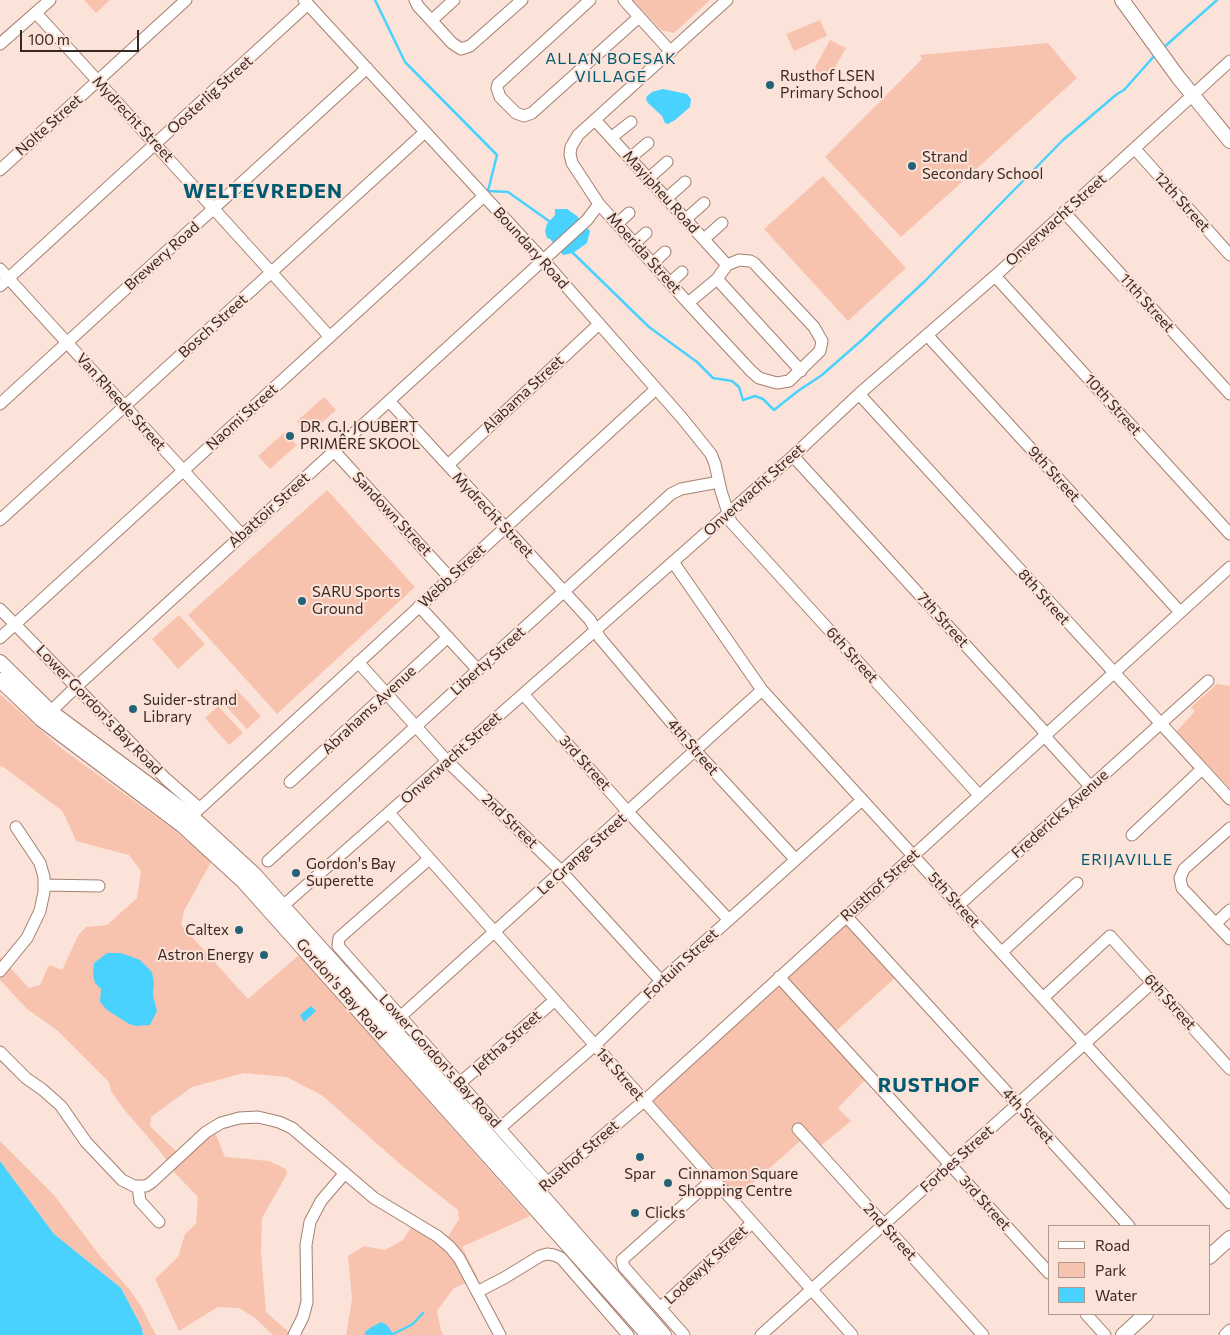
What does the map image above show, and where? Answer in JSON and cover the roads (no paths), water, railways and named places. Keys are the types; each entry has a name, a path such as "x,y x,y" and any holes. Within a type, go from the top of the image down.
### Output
{"main road":[{"path":"1122,0 1193,96 1230,140"},
{"name":"Gordon's Bay Road","path":"0,662 46,716"},
{"name":"Gordon's Bay Road","path":"0,680 46,716 191,816 241,861 278,910 366,1008 538,1191 664,1335"},
{"name":"Gordon's Bay Road","path":"191,816 227,865 278,910"},
{"name":"Gordon's Bay Road","path":"538,1191 648,1335"},
{"path":"1210,1256 1230,1238"},
{"path":"1123,1335 1145,1315"}],"street":[{"path":"0,44 50,0"},
{"name":"Nolte Street","path":"0,170 186,0"},
{"path":"415,0 418,6 456,47 466,49 522,0"},
{"path":"432,20 454,0"},
{"path":"590,0 498,84 500,97 516,113 524,116 532,113 639,17"},
{"path":"624,0 671,52"},
{"path":"595,120 727,0"},
{"name":"Boundary Road","path":"306,2 543,260 706,446 715,464 729,513"},
{"name":"Oosterlig Street","path":"4,282 306,2"},
{"name":"Mydrecht Street","path":"36,13 330,337"},
{"name":"Onverwacht Street","path":"278,910 729,513 859,394 995,276 1230,61"},
{"name":"Brewery Road","path":"0,404 368,68"},
{"name":"Mayipheu Road","path":"595,120 727,265"},
{"name":"Moerida Street","path":"595,120 578,135 573,142 570,154 575,170 599,204 751,372 759,378 770,382 783,383 789,381 820,351 822,341 819,334 754,263 750,260 739,260 727,265"},
{"path":"612,137 631,122"},
{"name":"Bosch Street","path":"0,520 425,132"},
{"path":"630,158 648,143"},
{"name":"12th Street","path":"1134,150 1230,255"},
{"path":"649,178 667,162"},
{"path":"666,198 686,182"},
{"name":"Naomi Street","path":"0,638 484,196"},
{"path":"686,219 704,202"},
{"name":"Abattoir Street","path":"46,716 585,222 599,204"},
{"name":"11th Street","path":"1064,212 1230,394"},
{"path":"617,224 629,213"},
{"path":"704,239 722,223"},
{"path":"635,243 646,232"},
{"path":"652,263 665,252"},
{"path":"688,303 717,280 727,265"},
{"name":"Van Rheede Street","path":"0,269 4,282 67,343 242,535"},
{"path":"670,282 682,272"},
{"name":"10th Street","path":"995,276 1230,534"},
{"path":"717,280 801,371"},
{"name":"Alabama Street","path":"448,465 600,324"},
{"name":"9th Street","path":"927,335 1180,612"},
{"name":"Webb Street","path":"191,816 656,389"},
{"name":"8th Street","path":"859,394 1230,799"},
{"name":"Mydrecht Street","path":"389,401 590,620 596,630"},
{"name":"Sandown Street","path":"334,451 450,578"},
{"name":"7th Street","path":"793,456 1090,786"},
{"name":"Liberty Street","path":"268,861 671,494 681,489 719,482"},
{"name":"6th Street","path":"729,513 731,522 979,795"},
{"name":"5th Street","path":"673,562 762,690 1230,1203"},
{"name":"Rusthof Street","path":"538,1191 644,1100 1230,567"},
{"path":"419,606 478,670"},
{"name":"Lower Gordon's Bay Road","path":"0,609 166,779 191,816"},
{"name":"4th Street","path":"596,630 600,638 696,751 795,860"},
{"name":"Abrahams Avenue","path":"290,782 448,637"},
{"name":"2nd Street","path":"358,662 448,761 562,872 661,981"},
{"name":"Fredericks Avenue","path":"959,905 1160,722 1208,681"},
{"name":"Le Grange Street","path":"400,1017 762,690"},
{"name":"3rd Street","path":"523,694 628,812 729,920"},
{"path":"1132,835 1202,769"},
{"name":"Fortuin Street","path":"500,1128 594,1045 661,981 862,800"},
{"name":"1st Street","path":"389,813 852,1335"},
{"path":"0,971 23,944 42,906 44,885 42,869 38,858 16,827"},
{"path":"1230,828 1184,869 1180,878 1182,888 1230,939"},
{"name":"Lower Gordon's Bay Road","path":"429,859 339,938 337,943 339,948 500,1128 538,1191"},
{"path":"1002,952 1077,883"},
{"path":"44,885 99,886"},
{"path":"1216,924 1230,910"},
{"name":"4th Street","path":"846,916 1128,1225"},
{"name":"6th Street","path":"1043,998 1110,936 1230,1069"},
{"name":"3rd Street","path":"780,977 1048,1272"},
{"name":"Forbes Street","path":"761,1335 1152,982"},
{"name":"Jeftha Street","path":"460,1083 554,1000"},
{"path":"0,1052 26,1078 43,1090 60,1106 86,1142 122,1180 130,1185 146,1186 206,1132 230,1120 248,1117 273,1120 292,1128 374,1198 444,1241 459,1258 500,1335"},
{"name":"2nd Street","path":"798,1129 983,1335"},
{"path":"294,1335 304,1317 307,1302 306,1245 310,1222 320,1201 345,1173"},
{"path":"684,1335 621,1262 624,1257 713,1179"},
{"path":"138,1187 140,1201 160,1222"},
{"name":"Lodewyk Street","path":"660,1308 752,1223"},
{"path":"477,1292 540,1256 554,1255 560,1258 628,1335"},
{"path":"1087,1315 1105,1335"},
{"path":"1225,1335 1230,1330"}],"water":[{"path":"663,89 687,94 691,99 690,107 668,124 665,123 662,116 646,99 652,92"},
{"path":"555,209 567,209 577,216 590,231 587,243 573,253 563,255 547,238 545,231 547,224 555,215"},
{"path":"107,953 121,953 140,960 152,972 154,983 153,995 157,1011 150,1025 136,1026 129,1024 107,1010 100,1002 101,989 95,983 93,975 94,963"},
{"path":"311,1006 316,1011 304,1022 300,1015"},
{"path":"0,1161 54,1234 121,1288 142,1328 143,1335 0,1335"},
{"path":"381,1322 387,1325 394,1335 365,1335 365,1332"}],"waterway":[{"path":"375,0 405,62 497,155 488,191 508,192 549,221"},
{"path":"1162,49 1217,0"},
{"path":"573,253 649,327 697,362 713,378 732,381 739,387 743,400 755,396 763,399 774,410 822,375 863,339 925,281 1063,140 1124,90 1156,54"},
{"path":"393,1334 413,1324 423,1313"}],"place":[{"name":"Rusthof LSEN Primary School","path":"770,85"},
{"name":"Strand Secondary School","path":"912,166"},
{"name":"DR. G.J. JOUBERT PRIMÊRE SKOOL","path":"290,436"},
{"name":"SARU Sports Ground","path":"302,601"},
{"name":"Suider-strand Library","path":"133,709"},
{"name":"Gordon's Bay Superette","path":"296,873"},
{"name":"Caltex","path":"239,930"},
{"name":"Astron Energy","path":"264,955"},
{"name":"Spar","path":"640,1157"},
{"name":"Cinnamon Square Shopping Centre","path":"668,1183"},
{"name":"Clicks","path":"635,1213"}],"district":[{"name":"ALLAN BOESAK VILLAGE","path":"611,68"},
{"name":"WELTEVREDEN","path":"263,191"},
{"name":"ERIJAVILLE","path":"1127,860"},
{"name":"RUSTHOF","path":"929,1085"}]}
